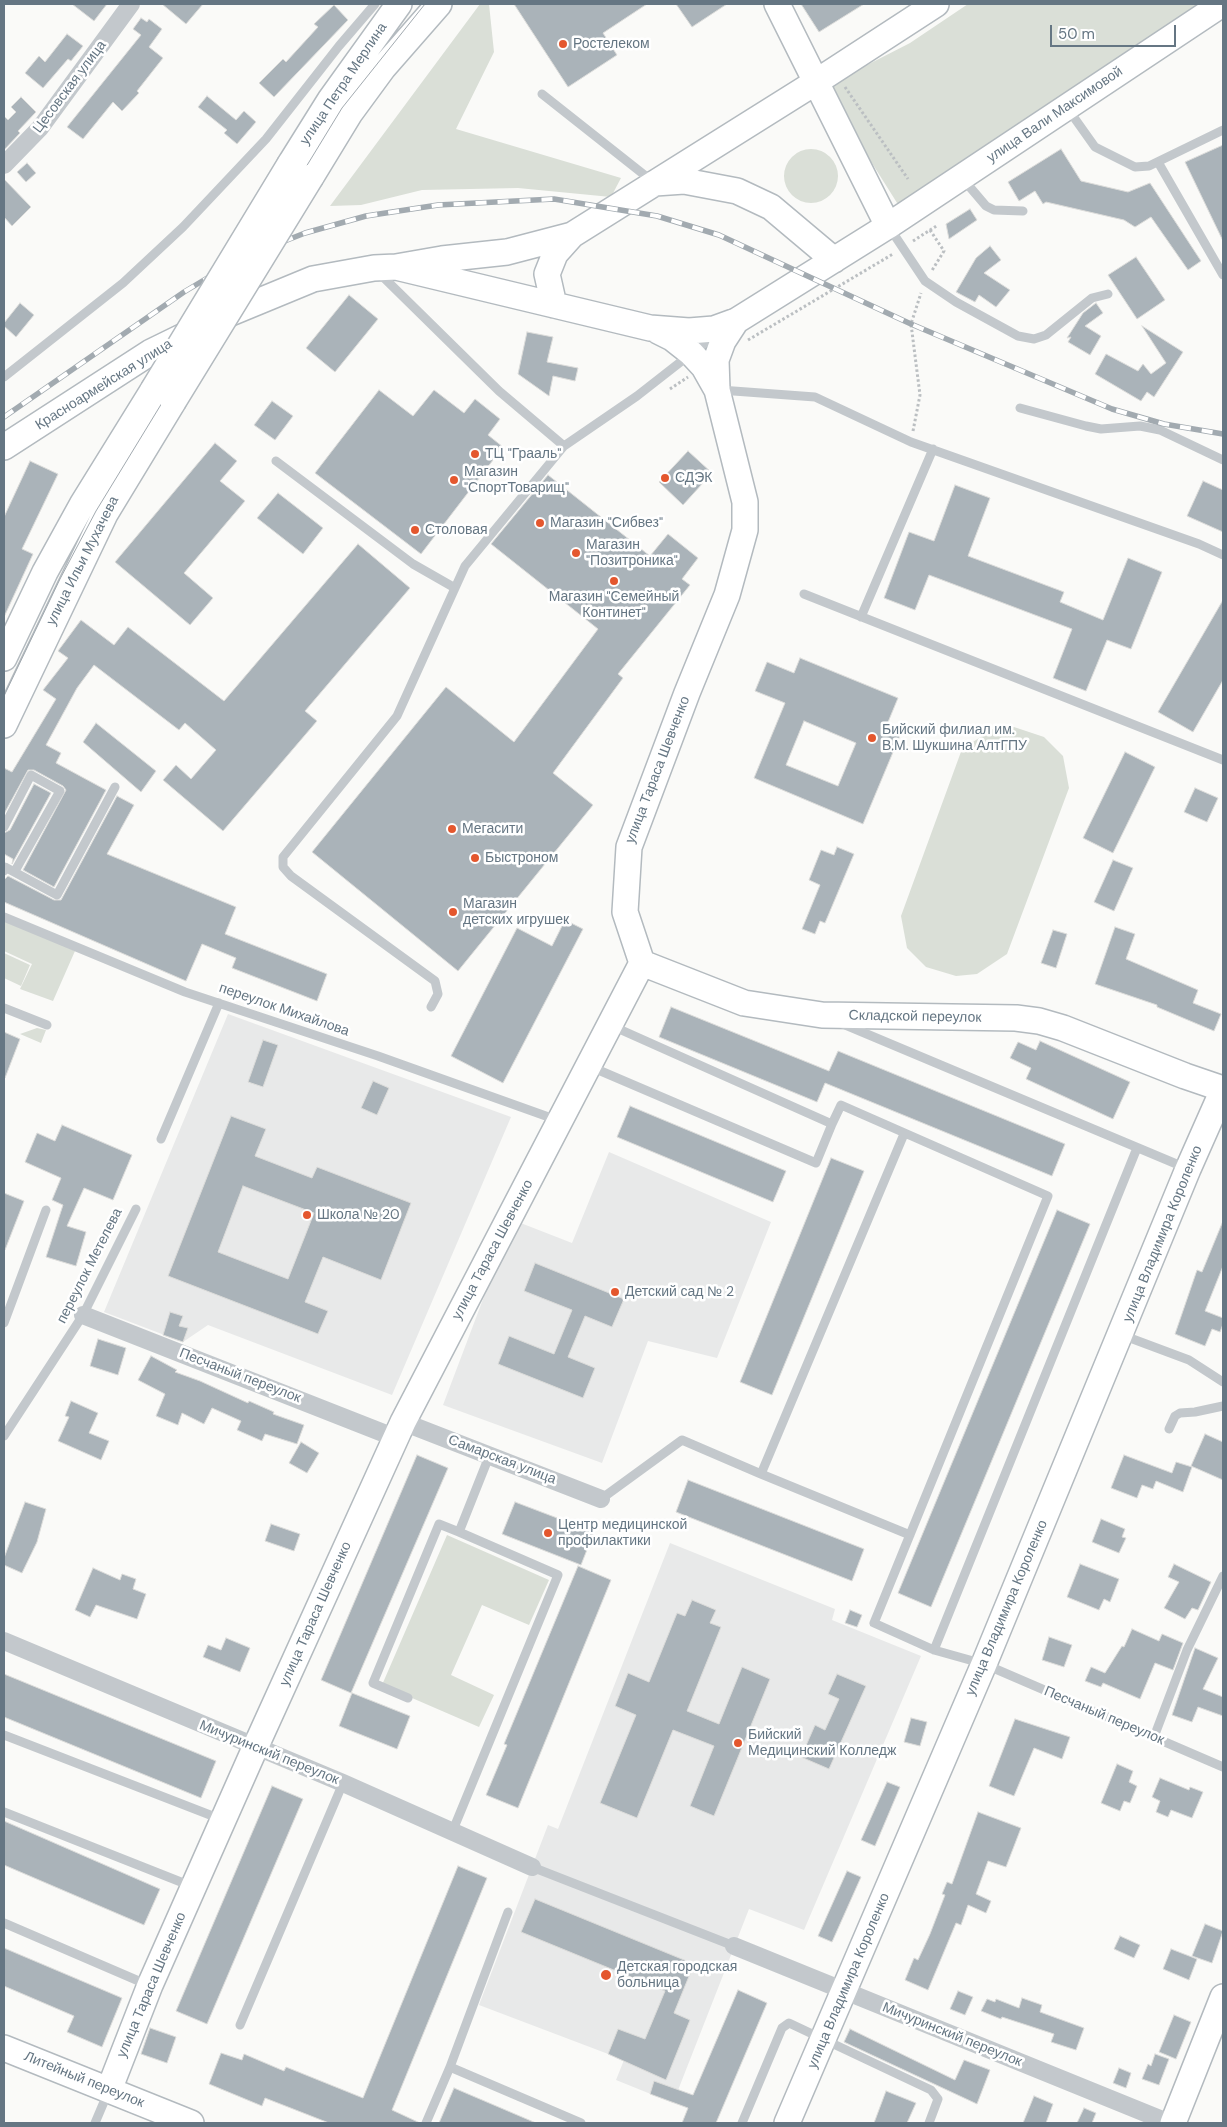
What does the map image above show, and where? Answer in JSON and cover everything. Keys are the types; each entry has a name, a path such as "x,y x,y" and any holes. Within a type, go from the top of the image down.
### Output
{"main road":[{"name":"улица Петра Мерлина","path":"300,170 330,100 399,4"},
{"name":"улица Петра Мерлина","path":"300,170 350,114 377,76 439,4"},
{"path":"777,4 888,226"},
{"name":"улица Вали Максимовой","path":"554,305 548,274 549,269 555,254 572,235 816,82 936,4"},
{"name":"улица Вали Максимовой","path":"385,268 650,328 689,332 714,329 736,321 888,226 1222,4"},
{"path":"163,396 300,170"},
{"path":"655,182 684,181 737,191 771,207 834,260"},
{"name":"улица Вали Максимовой","path":"233,312 313,279 442,259 507,252 572,235"},
{"name":"Красноармейская улица","path":"4,447 151,352 233,312"},
{"name":"улица Тараса Шевченко","path":"109,2090 150,1985 255,1748 400,1430 642,963 625,912 628,847 687,692 727,595 745,530 745,502 717,390 704,360 723,341 736,321"},
{"path":"650,328 672,338 704,360"},
{"name":"улица Ильи Мухачева","path":"4,658 55,555 163,396"},
{"name":"улица Ильи Мухачева","path":"4,725 12,685 105,514 163,396"},
{"name":"Складской переулок","path":"642,963 744,1003 822,1015 1016,1018 1039,1021 1063,1028 1223,1090"},
{"name":"улица Владимира Короленко","path":"787,2123 984,1664 1188,1169 1223,1090"},
{"path":"1171,2123 1223,1997"},
{"name":"Литейный переулок","path":"4,2048 191,2123"}],"street":[{"name":"Цесовская улица","path":"4,165 40,128 131,4"},
{"name":"Песчаный переулок","path":"83,1315 400,1430"},
{"name":"Самарская улица","path":"400,1430 490,1454 601,1498"},
{"name":"Мичуринский переулок","path":"4,1642 255,1748 344,1783 453,1830 532,1867"},
{"name":"Мичуринский переулок","path":"734,1946 1171,2123"}],"lane":[{"path":"4,377 123,283 183,227 266,139 339,46 375,4"},
{"path":"542,94 655,182"},
{"path":"1066,107 1095,147 1135,167 1149,166 1223,130"},
{"path":"1158,162 1223,275"},
{"path":"961,177 986,206 994,210 1022,211"},
{"path":"888,226 926,281 1018,336 1034,339 1046,335 1092,298 1108,294"},
{"path":"385,268 499,391 564,446"},
{"path":"431,1007 438,994 435,981 291,876 283,868 283,857 398,716 465,566 564,446 637,396 704,360"},
{"path":"717,390 814,397 911,442 1200,544 1223,555"},
{"path":"1020,408 1100,429 1140,426 1160,430 1223,460"},
{"path":"861,617 932,449"},
{"path":"276,461 413,564 455,588"},
{"path":"804,594 1223,760"},
{"path":"4,828 31,775 60,790 15,872"},
{"path":"4,867 57,895 115,787"},
{"name":"переулок Михайлова","path":"4,917 185,992 378,1056 560,1121"},
{"path":"161,1139 219,1003"},
{"path":"4,1008 47,1025"},
{"path":"822,1015 1188,1169"},
{"path":"610,1025 832,1124"},
{"path":"588,1066 816,1163 841,1105 1048,1196 910,1535 682,1440 601,1498"},
{"path":"761,1474 904,1134"},
{"path":"934,1650 1137,1148"},
{"name":"переулок Метелева","path":"4,1436 83,1315 136,1208"},
{"path":"4,1323 46,1210"},
{"path":"1121,1335 1189,1360 1223,1382"},
{"path":"1169,1430 1175,1416 1180,1413 1223,1406"},
{"path":"459,1532 490,1454"},
{"path":"408,1698 373,1683 439,1524 558,1575 453,1830"},
{"name":"Песчаный переулок","path":"910,1535 874,1623 934,1650 984,1664 1223,1767"},
{"path":"1154,1737 1187,1650 1223,1576"},
{"path":"4,1735 223,1820"},
{"path":"240,2024 344,1783"},
{"path":"4,1812 194,1887"},
{"path":"532,1867 734,1946"},
{"path":"426,2123 450,2067 508,1912"},
{"path":"4,1923 150,1985"},
{"path":"742,2123 785,2024 794,2024 931,2090 938,2099 929,2123"},
{"path":"450,2067 581,2123"},
{"path":"95,2123 109,2090"}],"path":[{"path":"842,83 908,179"},
{"path":"664,392 704,360 903,248 938,225"},
{"path":"911,442 920,395 911,324 926,281 944,252 930,230"}],"shaded area":[{"path":"480,4 489,4 494,52 456,129 621,178 611,197 518,188 422,190 361,205 330,206"},
{"path":"968,4 1204,4 899,206 824,87 910,43"},
{"path":"811,149 821,151 830,157 836,166 838,176 836,186 830,195 821,201 811,203 801,201 792,195 786,186 784,176 786,166 792,157 801,151"},
{"path":"1014,727 1044,737 1063,756 1069,788 1007,954 977,974 956,976 926,967 907,948 901,916 962,749 993,729"},
{"path":"4,919 75,951 53,1001 20,989 32,964 4,951"},
{"path":"4,953 30,965 21,986 4,978"},
{"name":"Школа № 20","path":"228,1014 511,1117 392,1395 208,1325 183,1342 104,1312"},
{"path":"37,1028 46,1030 41,1043 20,1034"},
{"name":"Детский сад № 2","path":"609,1152 771,1222 717,1358 648,1341 602,1463 443,1405 513,1220 572,1243"},
{"path":"447,1535 549,1580 529,1625 482,1605 451,1675 494,1695 479,1727 382,1685"},
{"name":"Бийский Медицинский Колледж","path":"670,1543 835,1609 832,1620 921,1656 804,1930 749,1909 673,2103 616,2080 624,2060 479,2005 548,1825 558,1829"}],"building":[{"path":"72,4 107,4 94,21"},
{"path":"162,4 203,4 186,24"},
{"name":"Ростелеком","path":"514,4 647,4 603,33 617,55 568,87"},
{"name":"Ростелеком","path":"676,4 727,4 692,27"},
{"path":"801,4 864,4 819,32"},
{"path":"334,5 348,20 274,97 259,83 283,59 286,62 318,27 314,24"},
{"path":"141,18 147,22 149,19 162,29 149,47 163,58 137,91 139,93 122,111 113,102 83,139 67,127 141,35 133,29"},
{"path":"67,34 83,46 71,61 68,59 43,88 25,73 39,56 45,62"},
{"path":"207,96 236,120 244,111 256,122 237,144 224,133 227,130 198,107"},
{"path":"21,97 36,112 18,131 20,133 4,150 4,116 8,120 16,112 11,107"},
{"path":"1223,145 1223,241 1185,162"},
{"path":"1061,149 1081,181 1128,192 1150,183 1201,261 1188,270 1151,217 1135,227 1124,220 1046,202 1043,204 1035,191 1019,201 1008,182"},
{"path":"27,163 36,173 26,182 17,172"},
{"path":"4,179 31,207 12,226 4,217"},
{"path":"970,209 977,220 949,239 946,224"},
{"path":"990,246 1001,260 984,273 1010,290 996,307 979,295 975,302 956,292 976,258"},
{"path":"1136,257 1165,300 1137,319 1108,275"},
{"path":"349,295 378,319 335,372 306,348"},
{"path":"20,303 34,315 16,337 4,326 4,323"},
{"path":"1096,303 1103,313 1085,326 1101,336 1090,355 1068,342 1071,337 1067,338 1083,313"},
{"path":"1142,326 1183,352 1154,397 1147,392 1141,401 1095,374 1106,354 1138,371 1143,364 1151,374 1166,363"},
{"path":"527,332 553,337 547,362 578,368 575,381 553,376 549,396 518,374"},
{"path":"379,390 413,416 434,390 464,413 475,399 500,419 488,435 503,447 421,554 315,473"},
{"path":"272,401 293,416 275,440 254,425"},
{"path":"215,443 237,461 220,481 245,501 184,573 213,598 190,625 115,562"},
{"path":"688,451 712,473 683,505 659,482"},
{"path":"30,461 58,474 22,549 33,554 4,617 4,517"},
{"name":"Мегасити","path":"548,475 650,556 668,534 698,558 682,579 690,585 618,674 623,678 553,773 593,805 458,971 312,852 446,687 514,742 598,629 491,544"},
{"path":"1203,481 1223,490 1223,532 1187,516"},
{"path":"955,485 990,498 968,556 1064,592 1060,602 1103,620 1128,558 1162,572 1131,649 1107,640 1086,691 1053,678 1072,629 929,575 915,610 884,598 909,532 934,541"},
{"path":"278,493 323,528 303,554 257,518"},
{"path":"358,544 410,588 305,711 317,721 223,831 163,780 176,765 191,779 216,750 185,723 179,730 94,665 77,688 46,745 61,753 56,763 106,790 54,887 23,870 66,790 63,786 34,770 28,770 4,814 4,768 12,772 56,699 43,690 68,658 58,651 81,620 114,645 128,627 224,701"},
{"path":"1223,600 1223,680 1193,732 1158,712"},
{"name":"Бийский филиал им. В.М. Шукшина АлтГПУ","path":"800,658 898,698 886,727 901,733 863,824 754,778 785,703 755,691 767,662 794,673","holes":["804,721 856,743 838,786 786,765"]},
{"path":"96,723 156,771 141,792 83,742"},
{"path":"1125,752 1155,767 1113,853 1083,838"},
{"path":"34,784 51,793 12,864 13,859 4,854 4,833 10,830"},
{"path":"1195,788 1218,798 1207,822 1184,812"},
{"path":"117,796 134,805 107,854 236,907 225,934 327,974 317,1001 232,968 236,958 202,944 186,981 4,902 4,880 8,876 54,900 61,900"},
{"path":"837,847 854,854 825,923 820,921 815,934 802,929 820,885 809,880 821,850 834,855"},
{"path":"1113,860 1133,868 1114,911 1094,902"},
{"path":"565,920 583,929 503,1083 451,1056 517,928 552,946"},
{"path":"1115,927 1135,934 1126,959 1198,990 1193,1003 1221,1014 1214,1031 1157,1007 1157,1005 1095,984"},
{"path":"1053,930 1067,934 1056,968 1041,963"},
{"path":"671,1007 829,1071 838,1051 1065,1144 1052,1176 825,1083 817,1102 659,1037"},
{"path":"4,1032 20,1039 5,1078 4,1078"},
{"path":"263,1040 278,1045 263,1087 248,1082"},
{"path":"1040,1041 1130,1082 1113,1119 1026,1079 1031,1068 1010,1058 1018,1042 1036,1050"},
{"path":"373,1081 389,1088 377,1115 361,1108"},
{"path":"630,1106 786,1171 773,1202 617,1137"},
{"path":"231,1116 266,1129 255,1156 312,1178 317,1167 411,1203 381,1280 323,1257 305,1302 328,1311 318,1334 168,1276","holes":["243,1186 314,1213 288,1279 218,1252"]},
{"path":"62,1125 132,1155 113,1200 84,1188 67,1226 86,1232 76,1266 46,1257 63,1205 52,1200 61,1178 25,1162 37,1133 55,1141"},
{"path":"831,1158 864,1171 772,1395 740,1382"},
{"path":"4,1193 24,1201 5,1250 4,1249"},
{"path":"1057,1210 1090,1224 931,1607 898,1593"},
{"path":"1223,1221 1223,1266 1205,1311 1223,1318 1223,1324 1220,1332 1212,1329 1205,1346 1175,1334 1197,1270 1202,1272"},
{"path":"535,1263 624,1299 612,1327 585,1316 568,1357 595,1368 583,1398 498,1364 509,1336 554,1354 572,1310 524,1291"},
{"path":"170,1312 183,1316 179,1326 188,1328 183,1342 163,1335"},
{"path":"98,1339 126,1348 118,1375 90,1366"},
{"path":"151,1356 177,1370 175,1372 248,1403 249,1401 274,1412 273,1414 304,1425 297,1444 265,1434 262,1441 237,1430 241,1421 212,1408 204,1424 182,1413 178,1425 156,1416 165,1394 138,1380"},
{"path":"71,1401 98,1413 89,1433 109,1441 101,1460 58,1441 69,1417 65,1416"},
{"path":"1205,1434 1223,1442 1223,1480 1191,1466"},
{"path":"301,1442 319,1453 307,1473 289,1463"},
{"path":"417,1455 448,1468 351,1693 321,1680"},
{"path":"1124,1455 1172,1473 1176,1462 1192,1467 1183,1492 1156,1481 1153,1489 1142,1485 1137,1498 1111,1488"},
{"path":"688,1480 864,1549 852,1581 676,1512"},
{"path":"25,1502 46,1509 37,1542 22,1573 4,1565 4,1558"},
{"name":"Центр медицинской профилактики","path":"515,1502 594,1532 581,1565 502,1534"},
{"path":"1101,1519 1125,1529 1122,1537 1126,1538 1119,1553 1092,1542"},
{"path":"271,1524 300,1534 294,1551 265,1541"},
{"path":"1080,1564 1119,1579 1110,1602 1104,1599 1099,1610 1067,1597"},
{"path":"1174,1564 1211,1582 1198,1610 1192,1608 1185,1619 1164,1608 1179,1582 1168,1577"},
{"path":"578,1566 611,1580 518,1808 486,1795 507,1745 504,1744"},
{"path":"93,1568 120,1580 122,1574 136,1579 133,1589 146,1594 137,1619 96,1605 90,1617 75,1610"},
{"path":"692,1600 716,1610 710,1623 721,1627 687,1711 719,1724 742,1667 770,1679 714,1816 690,1806 714,1746 673,1730 637,1818 600,1803 636,1715 615,1706 628,1673 649,1682 677,1613 685,1616"},
{"path":"850,1610 862,1615 857,1627 845,1623"},
{"path":"1132,1629 1159,1641 1162,1634 1183,1643 1173,1670 1155,1663 1140,1699 1103,1683 1101,1687 1085,1681 1091,1667 1105,1673 1122,1646 1124,1647"},
{"path":"1049,1637 1072,1645 1064,1667 1042,1660"},
{"path":"226,1638 250,1648 240,1672 203,1657 208,1645 221,1650"},
{"path":"1195,1648 1218,1658 1203,1689 1223,1697 1223,1716 1198,1707 1192,1722 1172,1715"},
{"path":"4,1674 216,1761 201,1798 4,1717"},
{"path":"837,1674 866,1686 829,1769 801,1757 815,1725 825,1730 839,1699 828,1694"},
{"path":"352,1693 410,1716 397,1749 339,1726"},
{"path":"911,1718 927,1722 920,1746 904,1742"},
{"path":"1015,1719 1070,1737 1062,1759 1034,1748 1014,1796 989,1786"},
{"path":"1117,1764 1133,1771 1129,1782 1137,1786 1130,1803 1124,1801 1120,1811 1101,1803"},
{"path":"1160,1778 1189,1790 1190,1787 1203,1792 1192,1818 1171,1810 1168,1817 1156,1812 1160,1801 1152,1797"},
{"path":"887,1782 900,1787 875,1846 861,1840"},
{"path":"272,1786 303,1799 207,2024 176,2011"},
{"path":"978,1812 1021,1828 1006,1867 988,1861 976,1894 991,1901 986,1913 968,1905 961,1925 956,1923 928,1990 905,1980 914,1958 918,1960 930,1934 945,1895 942,1894 947,1882 952,1884"},
{"path":"4,1821 160,1889 144,1925 4,1865"},
{"path":"458,1866 487,1878 392,2110 420,2123 329,2123 265,2098 262,2106 209,2084 221,2053 242,2060 244,2054 284,2071 286,2067 363,2098"},
{"path":"847,1871 861,1877 832,1942 818,1936"},
{"path":"535,1899 694,1964 674,2013 690,2020 666,2080 608,2054 618,2029 645,2039 665,1991 521,1932"},
{"path":"1205,1924 1223,1931 1212,1963 1192,1956"},
{"path":"1120,1936 1140,1945 1134,1958 1114,1949"},
{"path":"4,1948 122,1998 102,2047 67,2032 74,2016 4,1986"},
{"path":"1171,1949 1197,1959 1189,1980 1163,1969"},
{"path":"738,1990 767,2003 716,2123 682,2123 688,2108 650,2094 654,2081 693,2095"},
{"path":"958,1991 973,1997 965,2015 950,2009"},
{"path":"1022,1998 1042,2005 1040,2012 1084,2028 1076,2050 1051,2042 1054,2034 1002,2017 1001,2019 981,2011 987,1999 995,2002 996,1999 1019,2008"},
{"path":"1174,2015 1191,2022 1176,2059 1159,2052"},
{"path":"150,2028 176,2037 167,2063 141,2054"},
{"path":"850,2029 955,2080 964,2060 990,2070 977,2104 844,2042"},
{"path":"1155,2054 1169,2059 1159,2085 1142,2079 1148,2064 1151,2066"},
{"path":"1119,2068 1131,2073 1126,2088 1113,2083"},
{"path":"454,2088 536,2123 439,2123"},
{"path":"886,2091 916,2103 907,2123 874,2123"},
{"path":"1034,2096 1053,2104 1046,2123 1023,2123"},
{"path":"1084,2108 1096,2113 1092,2123 1077,2123"}],"tram line":[{"path":"4,696 60,579 96,511 342,108 425,4"}],"railway":[{"path":"4,417 184,292 239,259 305,233 366,216 438,205 554,199 657,216 719,235 911,324 1112,409 1164,424 1223,434"}],"place":[{"name":"Ростелеком","path":"563,44"},
{"name":"ТЦ \"Грааль\"","path":"475,454"},
{"name":"СДЭК","path":"665,478"},
{"name":"Магазин \"СпортТоварищ\"","path":"454,480"},
{"name":"Магазин \"Сибвез\"","path":"540,523"},
{"name":"Столовая","path":"415,530"},
{"name":"Магазин \"Позитроника\"","path":"576,553"},
{"name":"Магазин \"Семейный Континет\"","path":"614,581"},
{"name":"Бийский филиал им. В.М. Шукшина АлтГПУ","path":"872,738"},
{"name":"Мегасити","path":"452,829"},
{"name":"Быстроном","path":"475,858"},
{"name":"Магазин детских игрушек","path":"453,912"},
{"name":"Школа № 20","path":"307,1215"},
{"name":"Детский сад № 2","path":"615,1292"},
{"name":"Центр медицинской профилактики","path":"548,1533"},
{"name":"Бийский Медицинский Колледж","path":"738,1743"},
{"name":"Детская городская больница","path":"606,1975"}]}
